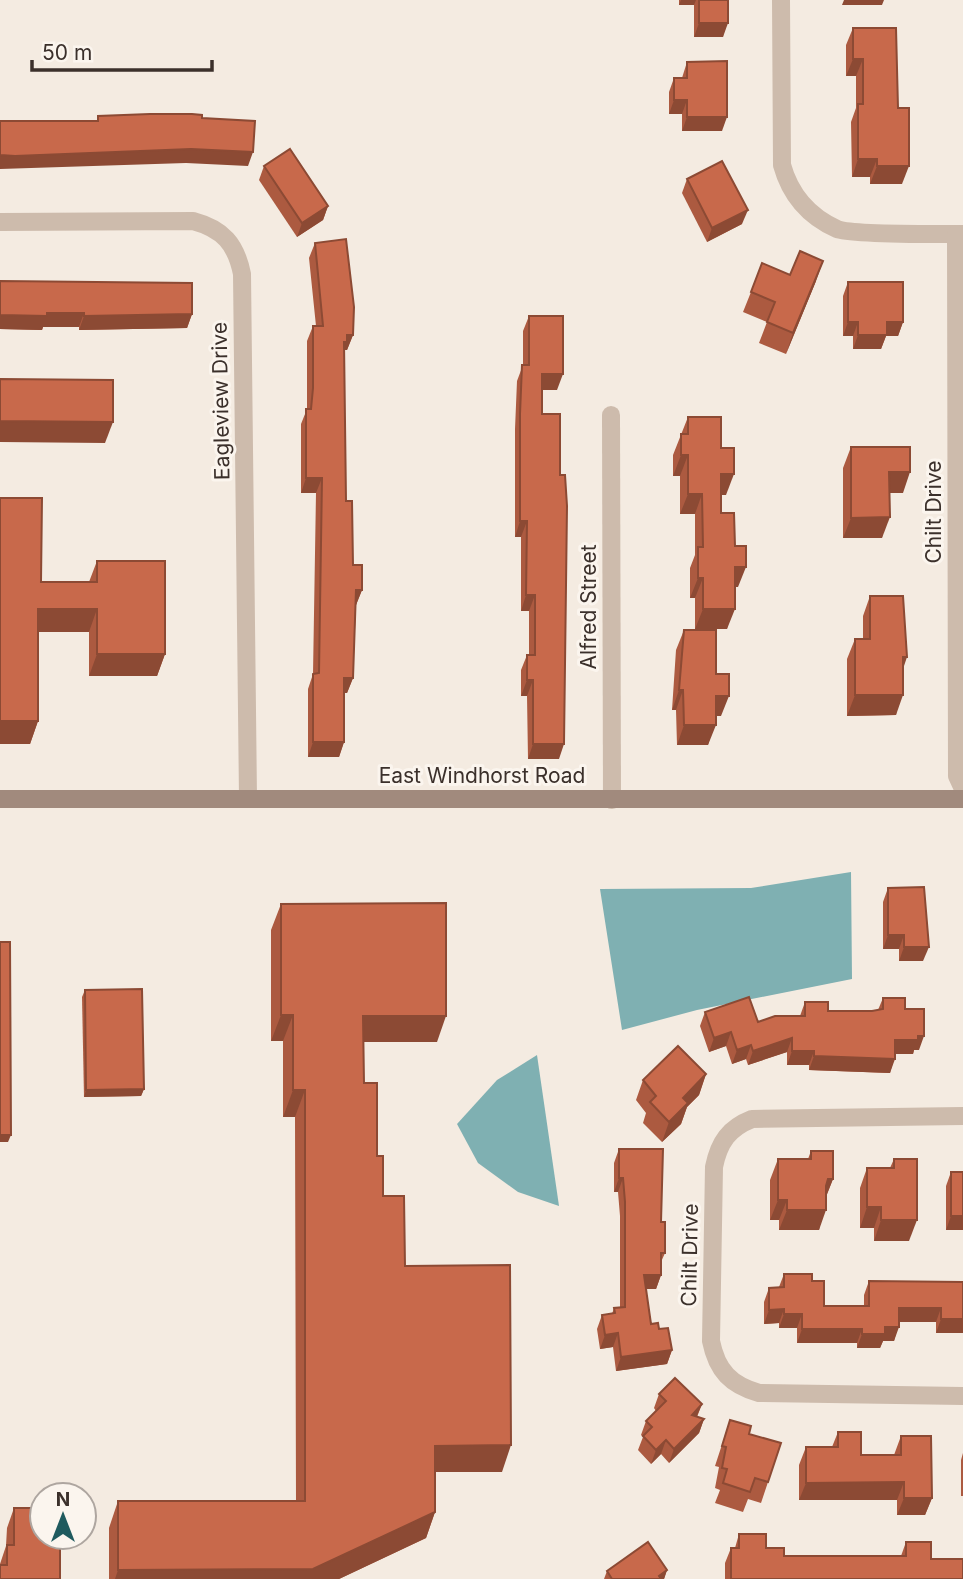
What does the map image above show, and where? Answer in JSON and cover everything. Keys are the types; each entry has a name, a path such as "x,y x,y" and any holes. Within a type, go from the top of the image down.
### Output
{"street":[{"path":"781,0 782,165 787,184 799,202 839,230 959,234"},
{"name":"Eagleview Drive","path":"0,222 193,221 211,226 228,238 238,254 242,274 248,798"},
{"name":"Chilt Drive","path":"959,234 957,776 963,789"},
{"name":"Alfred Street","path":"611,415 612,800"},
{"name":"East Windhorst Road","path":"0,799 963,799"},
{"name":"Chilt Drive","path":"963,1115 752,1119 735,1125 717,1152 714,1167 712,1341 715,1358 724,1375 740,1387 759,1393 963,1396"}],"water":[{"path":"851,872 852,979 697,1010 622,1030 600,889 751,888"},
{"path":"537,1055 559,1206 518,1192 478,1163 457,1124 497,1080"}],"building":[{"path":"699,0 728,0 728,23 699,23"},
{"path":"853,28 896,28 898,108 909,108 909,166 877,166 877,159 858,159 858,104 863,104 863,59 853,59"},
{"path":"727,61 727,117 687,117 687,100 674,100 674,78 687,78 687,62"},
{"path":"192,114 202,115 202,118 255,121 253,152 191,149 0,155 0,121 98,121 98,116"},
{"path":"290,149 328,206 302,223 264,166"},
{"path":"722,161 748,210 712,228 687,179"},
{"path":"346,239 354,307 353,335 347,335 347,342 344,342 346,501 352,501 353,565 362,565 362,590 356,590 353,678 344,678 344,742 313,742 313,674 319,673 322,478 306,478 306,409 311,409 313,388 313,326 323,326 315,243"},
{"path":"800,251 823,261 793,333 767,322 775,302 751,292 762,263 790,275"},
{"path":"0,281 192,283 192,314 0,315"},
{"path":"848,282 903,282 903,322 887,322 887,335 858,335 858,322 848,322"},
{"path":"529,316 563,316 563,374 542,374 542,414 560,414 560,475 565,475 567,506 564,744 533,744 533,680 527,680 527,655 535,655 535,595 526,595 527,521 520,521 520,414 522,365 529,365"},
{"path":"0,379 113,380 113,422 0,421"},
{"path":"688,417 721,417 721,448 734,448 734,474 721,474 721,513 734,513 735,546 746,546 746,567 735,567 735,609 703,609 703,578 698,578 698,547 703,547 702,494 688,494 688,455 681,455 681,434 688,434"},
{"path":"851,447 910,447 910,472 889,472 890,517 851,518"},
{"path":"0,498 42,498 41,582 97,582 97,561 165,561 165,654 97,654 97,609 38,609 38,721 0,721"},
{"path":"870,596 903,596 907,657 903,657 903,695 855,695 855,639 870,639"},
{"path":"684,630 716,630 716,674 729,674 729,696 716,696 716,725 684,725 683,690 679,690"},
{"path":"924,887 929,947 904,947 904,935 888,935 888,888"},
{"path":"446,903 446,1016 363,1016 364,1083 377,1083 377,1156 383,1156 383,1196 404,1196 405,1266 510,1265 511,1445 435,1446 435,1512 313,1569 118,1570 118,1501 305,1501 305,1090 293,1090 293,1015 281,1015 281,904"},
{"path":"0,942 10,942 11,1135 0,1135"},
{"path":"142,989 144,1089 86,1090 85,990"},
{"path":"749,997 758,1022 775,1016 805,1016 805,1002 828,1002 828,1011 872,1011 883,1009 883,998 905,998 905,1009 924,1009 924,1036 918,1036 918,1040 895,1040 895,1059 814,1056 814,1051 792,1051 792,1038 753,1051 751,1045 737,1050 731,1032 714,1038 705,1012"},
{"path":"678,1046 706,1074 683,1098 688,1103 669,1122 650,1102 656,1096 643,1080"},
{"path":"619,1149 663,1149 661,1222 665,1222 665,1253 661,1253 661,1275 644,1275 651,1324 658,1323 659,1329 668,1328 672,1350 621,1357 618,1333 605,1335 602,1315 615,1313 614,1308 625,1307 625,1202 623,1178 619,1178"},
{"path":"811,1151 833,1151 833,1179 828,1179 826,1186 826,1210 787,1210 787,1200 778,1200 778,1159 811,1159"},
{"path":"894,1159 917,1159 917,1220 881,1220 881,1207 867,1207 867,1168 894,1168"},
{"path":"951,1172 963,1172 963,1216 951,1216"},
{"path":"784,1274 812,1274 812,1281 824,1281 824,1306 869,1306 869,1281 963,1282 963,1319 941,1319 941,1308 899,1308 899,1327 885,1327 885,1334 862,1334 862,1329 802,1329 802,1314 784,1314 784,1309 769,1310 769,1288 784,1287"},
{"path":"675,1378 702,1404 692,1415 704,1419 674,1449 666,1440 656,1450 643,1436 652,1427 646,1421 666,1401 659,1394"},
{"path":"730,1420 751,1426 749,1434 781,1443 768,1482 755,1478 750,1492 723,1483 727,1469 722,1468 726,1447 722,1446"},
{"path":"838,1432 861,1432 861,1455 901,1455 901,1436 931,1436 932,1498 904,1498 904,1482 806,1483 806,1447 838,1447"},
{"path":"14,1508 28,1508 28,1551 60,1551 60,1579 0,1579 0,1565 7,1565 7,1545 14,1545"},
{"path":"739,1534 766,1534 766,1548 784,1548 784,1556 906,1556 906,1542 931,1542 931,1559 963,1559 963,1579 731,1579 731,1548 739,1548"},
{"path":"648,1542 667,1570 659,1576 661,1579 612,1579 607,1571"}]}
